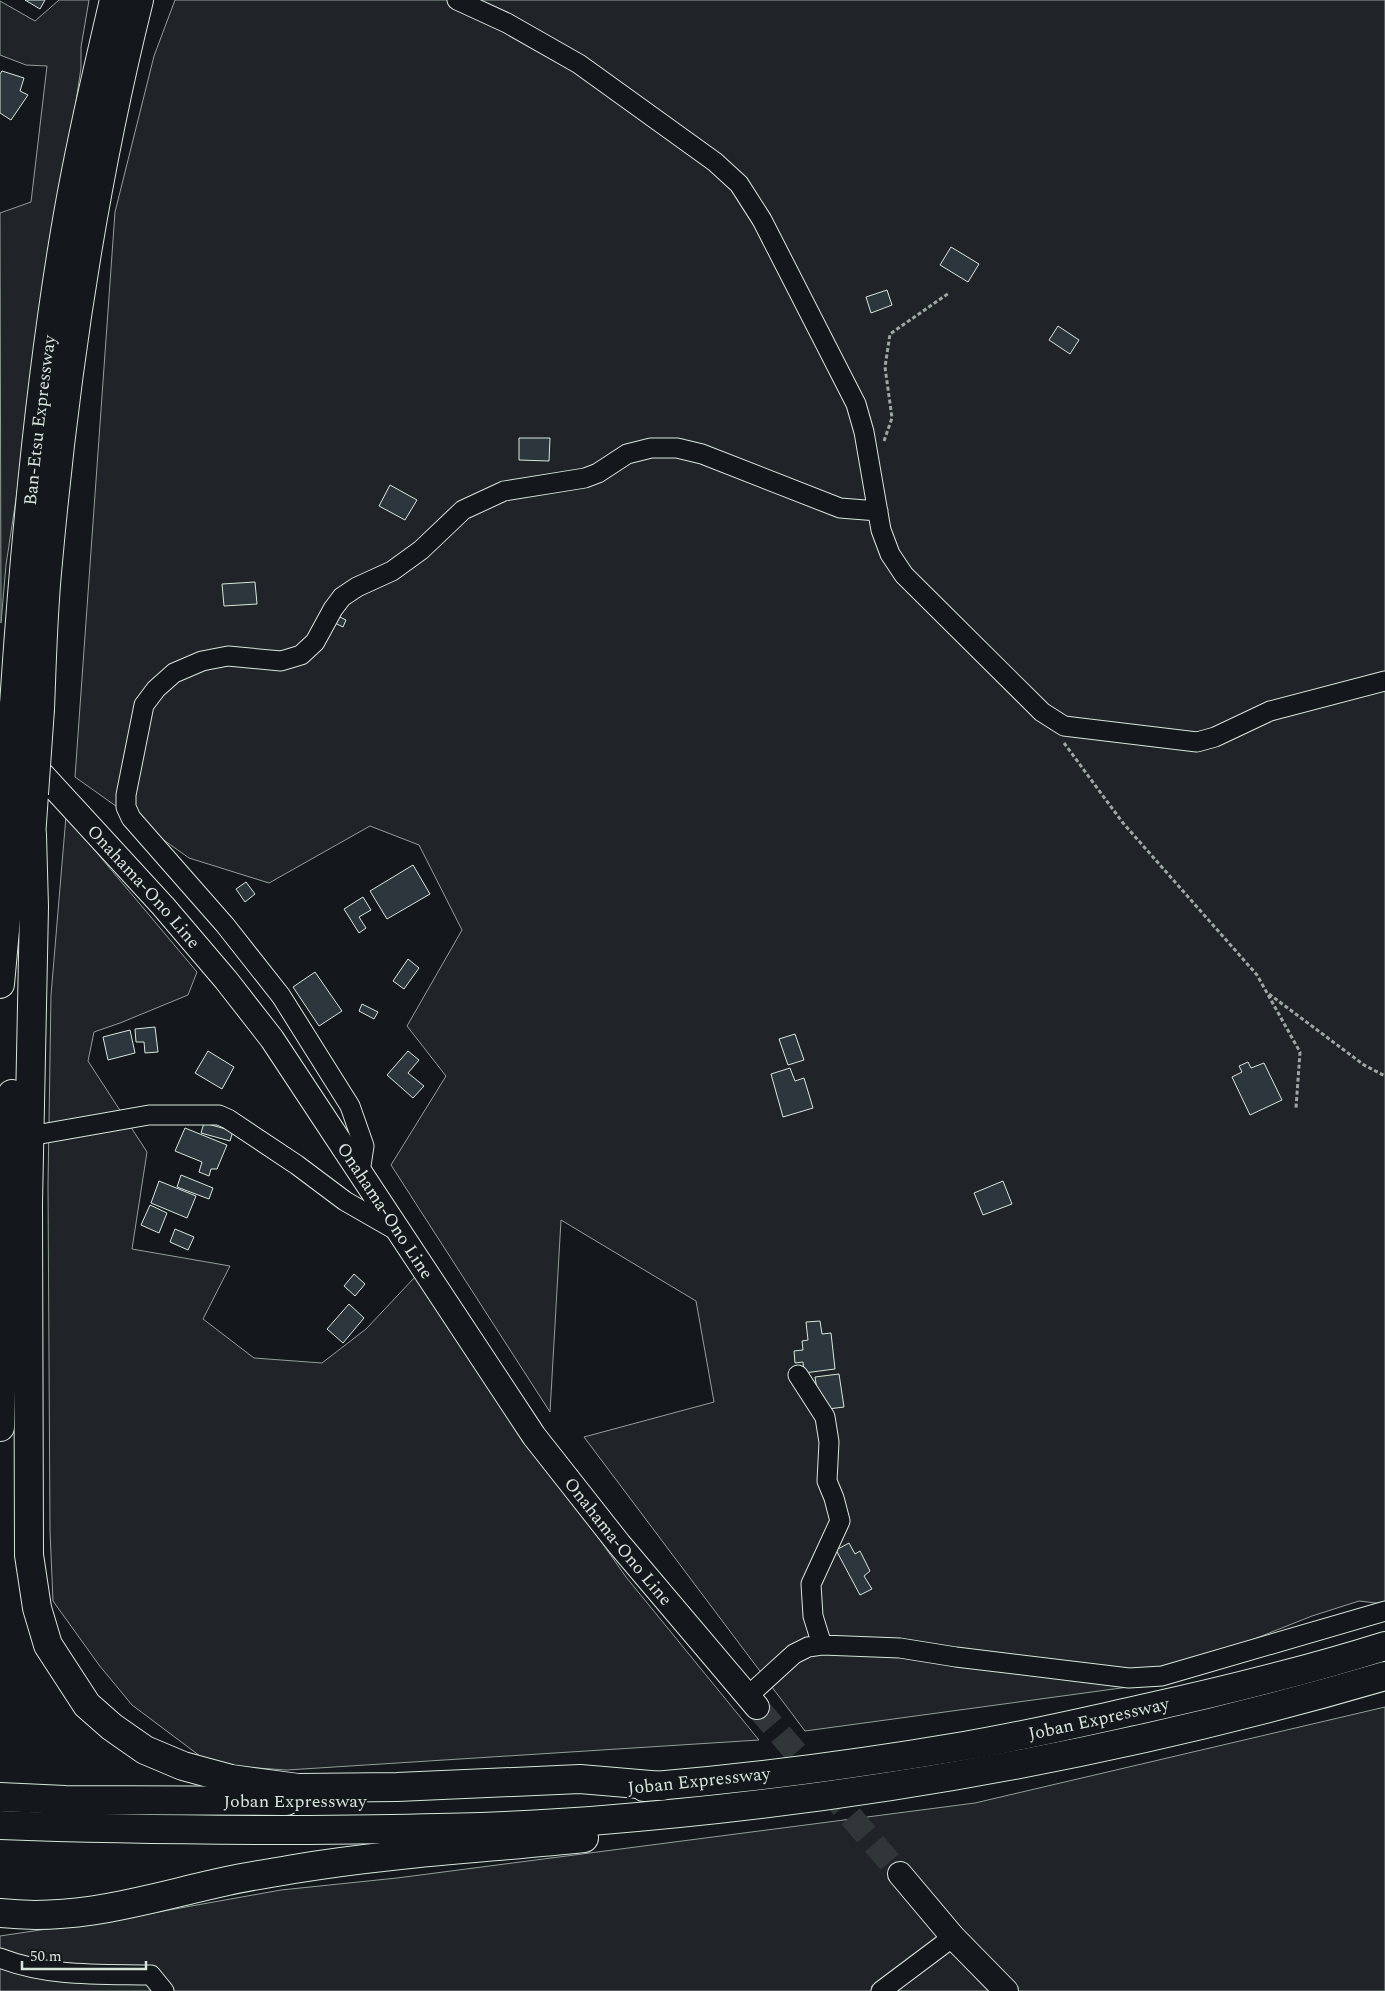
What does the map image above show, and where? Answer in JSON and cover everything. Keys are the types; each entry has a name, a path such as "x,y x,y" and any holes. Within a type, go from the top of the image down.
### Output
{"highway":[{"name":"Ban-Etsu Expressway","path":"32,835 22,792 18,714 23,566 52,316 63,242 85,130 114,0"},
{"name":"Ban-Etsu Expressway","path":"18,714 47,563 61,440 88,245 123,64 139,0"},
{"name":"Ban-Etsu Expressway","path":"7,845 22,792"},
{"path":"0,1427 6,1205 23,910 32,835"},
{"path":"32,835 34,907 28,1203 29,1555 37,1608 48,1646 86,1705 112,1727 145,1750 183,1766 231,1779 298,1788 397,1787 580,1779 662,1786"},
{"path":"0,889 7,845"},
{"path":"0,984 7,908 7,845"},
{"name":"Joban Expressway","path":"0,1797 65,1800 401,1800 580,1793 662,1786 780,1773 964,1746 1069,1726 1224,1691 1385,1646"},
{"name":"Joban Expressway","path":"0,1825 217,1830 407,1829 589,1821 755,1805 975,1773 1151,1738 1240,1716 1385,1676"},
{"path":"0,1913 26,1916 68,1915 133,1904 228,1881 294,1869 350,1861 592,1838 754,1814 824,1796"}],"main road":[{"name":"Onahama-Ono Line","path":"18,714 163,906 226,980 272,1039 534,1436 620,1544 752,1701"},
{"path":"900,1874 953,1936 1006,1991"}],"street":[{"path":"457,0 507,23 579,64 715,162 739,184 762,220 856,404 864,432 881,530 890,554 904,575 1042,712 1064,726 1197,742 1215,737 1270,712 1385,681"},
{"path":"360,1172 364,1146 350,1106 281,996 225,925 132,818 126,807 126,795 144,705 156,689 174,674 202,661 228,656 281,661 300,655 315,642 342,597 357,587 392,571 421,550 463,510 504,491 585,478 598,473 627,454 650,448 677,448 702,454 840,508 878,511"},
{"path":"41,1134 149,1115 219,1116 297,1165 345,1201 400,1233"},
{"path":"798,1376 825,1417 829,1442 827,1481 840,1521 811,1584 813,1616 822,1645"},
{"path":"752,1701 794,1654 808,1647 822,1645 900,1648 956,1657 1128,1678 1162,1676 1385,1611"},
{"path":"881,1991 953,1936"},
{"path":"0,1958 21,1966 72,1974 151,1975 164,1991"}],"path":[{"path":"883,442 892,418 885,368 890,334 950,293"},
{"path":"1042,712 1123,823 1257,975 1300,1052 1296,1108"},
{"path":"1266,992 1364,1065 1385,1076"}],"shaded area":[{"path":"59,0 89,0 81,47 81,68 6,565 1,623 0,213 31,202 47,66 26,65 0,55 0,1 35,21"},
{"path":"175,0 1385,0 1385,1604 1359,1601 1312,1616 1136,1686 805,1731 584,1437 714,1402 696,1301 561,1220 550,1412 391,1165 446,1076 407,1026 462,930 419,845 370,826 269,883 189,858 75,777 115,212 154,56"},
{"path":"66,816 197,972 188,995 94,1032 88,1061 147,1152 132,1249 230,1266 203,1319 254,1358 322,1363 366,1329 415,1277 626,1577 759,1740 287,1770 212,1765 132,1705 99,1665 53,1601 50,1531 48,1184 51,995"},
{"path":"1385,1707 1385,1991 0,1991 0,1936 141,1915 281,1890 397,1878 975,1803"}],"building":[{"path":"25,0 45,0 40,9"},
{"path":"2,71 24,78 20,91 28,95 11,120 0,113 0,74"},
{"path":"951,247 979,264 968,282 940,265"},
{"path":"887,290 892,305 871,313 866,297"},
{"path":"1058,326 1079,340 1070,354 1049,340"},
{"path":"519,438 550,438 549,461 519,460"},
{"path":"390,485 417,500 405,520 379,506"},
{"path":"255,582 257,604 224,606 222,584"},
{"path":"338,616 346,620 343,627 335,623"},
{"path":"413,865 430,894 387,919 370,891"},
{"path":"246,882 255,894 245,902 236,889"},
{"path":"363,897 371,910 359,917 366,928 359,933 344,909"},
{"path":"408,959 419,968 404,989 393,981"},
{"path":"315,972 342,1011 319,1026 293,987"},
{"path":"362,1004 378,1012 374,1019 359,1011"},
{"path":"155,1027 158,1052 145,1053 144,1042 136,1042 135,1029"},
{"path":"130,1030 135,1053 108,1060 103,1037"},
{"path":"795,1034 804,1060 788,1065 779,1039"},
{"path":"208,1051 234,1067 222,1089 195,1073"},
{"path":"408,1051 419,1060 408,1073 424,1086 413,1098 387,1075"},
{"path":"1248,1062 1251,1068 1264,1063 1282,1100 1250,1115 1232,1077 1242,1072 1239,1066"},
{"path":"790,1068 795,1081 804,1078 813,1108 783,1117 771,1074"},
{"path":"204,1123 233,1131 230,1141 201,1133"},
{"path":"185,1128 227,1145 217,1169 211,1169 209,1176 199,1172 202,1162 175,1151"},
{"path":"181,1175 213,1188 209,1199 177,1187"},
{"path":"159,1181 196,1196 187,1218 151,1203"},
{"path":"1003,1181 1012,1204 983,1215 974,1193"},
{"path":"150,1205 167,1213 159,1233 141,1225"},
{"path":"175,1229 194,1237 188,1250 170,1242"},
{"path":"354,1274 365,1284 355,1296 344,1286"},
{"path":"349,1304 364,1318 343,1343 327,1329"},
{"path":"820,1321 822,1334 831,1333 835,1369 804,1373 803,1362 795,1363 794,1351 803,1350 802,1341 808,1340 806,1322"},
{"path":"839,1374 844,1407 828,1409 826,1400 819,1402 815,1377"},
{"path":"849,1543 855,1554 860,1551 870,1571 864,1576 872,1589 860,1595 836,1550"}],"tunnel":[{"path":"757,1707 900,1874"}]}
